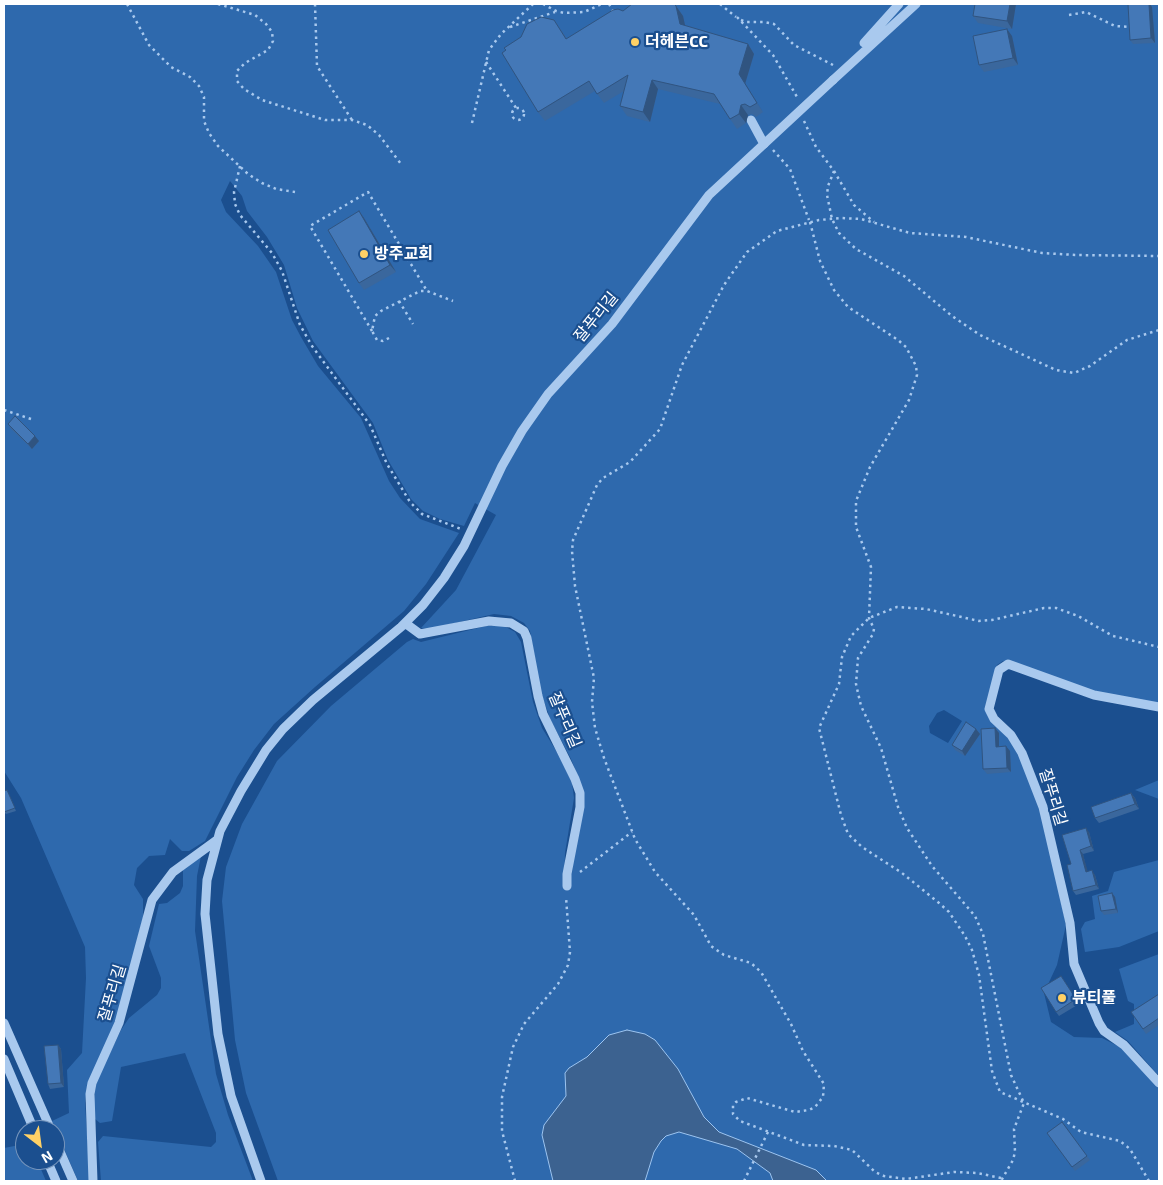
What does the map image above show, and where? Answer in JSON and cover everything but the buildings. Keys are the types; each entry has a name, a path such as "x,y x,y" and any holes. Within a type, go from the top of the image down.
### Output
{"street":[{"name":"잘푸리길","path":"852,61 860,48 899,4"},
{"name":"잘푸리길","path":"261,1181 231,1096 218,1034 205,914 207,880 217,840 241,790 266,750 283,729 313,700 404,623 423,604 444,578 471,531 502,466 522,431 548,394 612,324 709,195 852,61 916,4"},
{"path":"750,120 764,144"},
{"name":"잘푸리길","path":"404,623 420,634 489,621 511,623 524,631 543,714 580,793 580,807 567,874 567,886"},
{"name":"잘푸리길","path":"1159,707 1139,705 1094,695 1008,664 999,670 989,709 994,719 1011,735 1022,752 1043,807 1070,923 1074,964 1099,1023 1104,1031 1124,1045 1159,1083"},
{"name":"잘푸리길","path":"93,1181 93,1136 90,1094 92,1083 119,1023 152,900 173,872 217,840"},
{"path":"4,1023 46,1120"},
{"path":"4,1059 30,1120"},
{"path":"65,1163 73,1181"}],"path":[{"path":"126,4 149,45 171,67 190,77 199,86 204,98 204,121 209,133 218,146 262,183 276,189 295,192"},
{"path":"218,4 255,15 272,32 273,41 268,50 245,62 237,71 237,81 244,89 262,100 326,120 340,122 352,120 367,125 379,135 400,164"},
{"path":"314,4 316,66 352,120"},
{"path":"472,123 486,62 494,41 532,4"},
{"path":"543,4 556,11"},
{"path":"509,28 556,11 584,12 602,4"},
{"path":"609,4 617,18"},
{"path":"720,4 736,17 781,66 799,104"},
{"path":"1069,15 1086,12 1115,26 1132,27"},
{"path":"736,17 746,22 774,24 794,45 843,70"},
{"path":"486,62 516,108 522,109 524,112 521,119 513,116 513,111 516,108"},
{"path":"804,120 816,147 834,171 854,205 875,223"},
{"path":"773,150 790,170 810,221 820,261 834,290 848,307 898,340 909,352 916,366 917,376 909,400 870,467 856,501 856,527 871,567 869,618 874,628 874,634 861,650 856,671 856,684 861,706 881,748 906,828 932,866 975,916 981,928 990,963 1011,1075 1024,1103 1014,1129 1015,1152 1013,1160 1001,1180 977,1173 954,1172 897,1179 875,1172 852,1150 834,1146 811,1146 768,1132 736,1117 732,1109 736,1102 741,1099 753,1099 789,1110 803,1112 815,1107 825,1091 822,1078 803,1051 761,972 751,963 724,955 711,946 694,915 655,872 632,832 604,758 595,728 592,702 594,678 575,586 573,540 596,485 603,478 630,462 660,430 682,365 724,284 747,252 777,231 810,221 861,219 910,233 966,237 1061,255 1159,256"},
{"path":"240,166 234,192 240,215 272,254 282,271 300,325 312,346 370,425 397,484 410,502 422,514 441,523 471,531"},
{"path":"834,171 828,186 827,195 832,219 839,233 856,250 904,276 964,324 1010,350 1056,370 1074,373 1082,370 1127,340 1159,330"},
{"path":"389,338 383,341 377,340 310,226 368,192 427,291"},
{"path":"372,331 375,316 413,293 427,291 453,301"},
{"path":"399,301 413,324"},
{"path":"4,410 31,420"},
{"path":"1148,1181 1125,1144 1081,1132 1063,1119 1000,1092 994,1079 979,974 972,950 949,912 923,889 862,847 844,826 819,728 839,684 845,646 859,626 883,611 910,606 979,621 992,620 1044,608 1056,608 1078,616 1113,636 1159,647"},
{"path":"516,1181 502,1131 502,1097 513,1048 524,1024 558,984 568,966 570,952 567,886 581,870 632,832"},
{"path":"744,1181 768,1132"}],"shaded area":[{"path":"4,4 1159,4 1159,704 1103,694 1003,661 997,665 986,706 1019,754 1042,814 1066,925 1057,965 1044,993 1051,1022 1074,1037 1102,1038 1124,1049 1159,1087 1159,1181 278,1181 246,1093 235,1040 222,901 226,867 242,824 277,761 331,706 407,642 413,639 421,642 486,626 504,626 515,632 521,642 533,702 542,728 560,757 572,783 574,798 565,853 564,885 572,873 581,784 571,759 551,721 541,693 530,631 524,623 511,616 494,614 429,629 421,628 456,590 496,515 475,503 464,526 440,519 423,511 411,499 388,460 373,423 313,341 297,308 284,265 267,237 247,211 242,196 230,181 221,200 226,212 258,246 276,272 292,320 301,337 318,366 361,418 389,481 400,498 420,519 459,533 426,584 404,611 274,724 254,750 237,777 205,841 189,851 182,851 170,839 165,855 149,856 137,868 134,885 143,899 143,918 115,1024 87,1087 85,1103 90,1181 78,1181 65,1151 65,1120 54,1120 69,1113 67,1070 82,1053 86,978 85,947 21,798 4,771","holes":["944,710 962,721 948,743 930,733 929,726 937,713"]},
{"path":"1159,780 1159,799 1135,790"},
{"path":"201,856 197,876 195,931 216,1074 228,1115 253,1181 101,1181 98,1142 103,1136 211,1147 216,1142 216,1133 185,1053 121,1067 112,1121 100,1123 95,1119 93,1111 96,1082 121,1030 129,1018 157,995 161,988 161,978 149,946 159,904 167,903 180,893 183,886 183,870"},
{"path":"1159,860 1159,931 1119,947 1085,952 1081,929 1085,922 1095,919 1092,896 1108,891 1114,872"},
{"path":"1159,954 1159,1073 1157,1074 1128,1041 1115,1032 1134,1024 1134,1004 1128,1001 1119,969"},
{"path":"627,1030 645,1034 655,1040 678,1069 704,1117 719,1132 816,1170 827,1181 773,1181 770,1173 737,1149 679,1132 666,1136 661,1141 654,1152 645,1181 553,1181 542,1135 544,1125 566,1096 565,1073 569,1068 587,1057 609,1035"},
{"path":"15,1146 15,1170 41,1170 46,1181 4,1181 4,1148"}],"place":[{"name":"더헤븐CC","path":"635,42"},
{"name":"방주교회","path":"364,254"},
{"name":"뷰티풀","path":"1062,998"}]}
